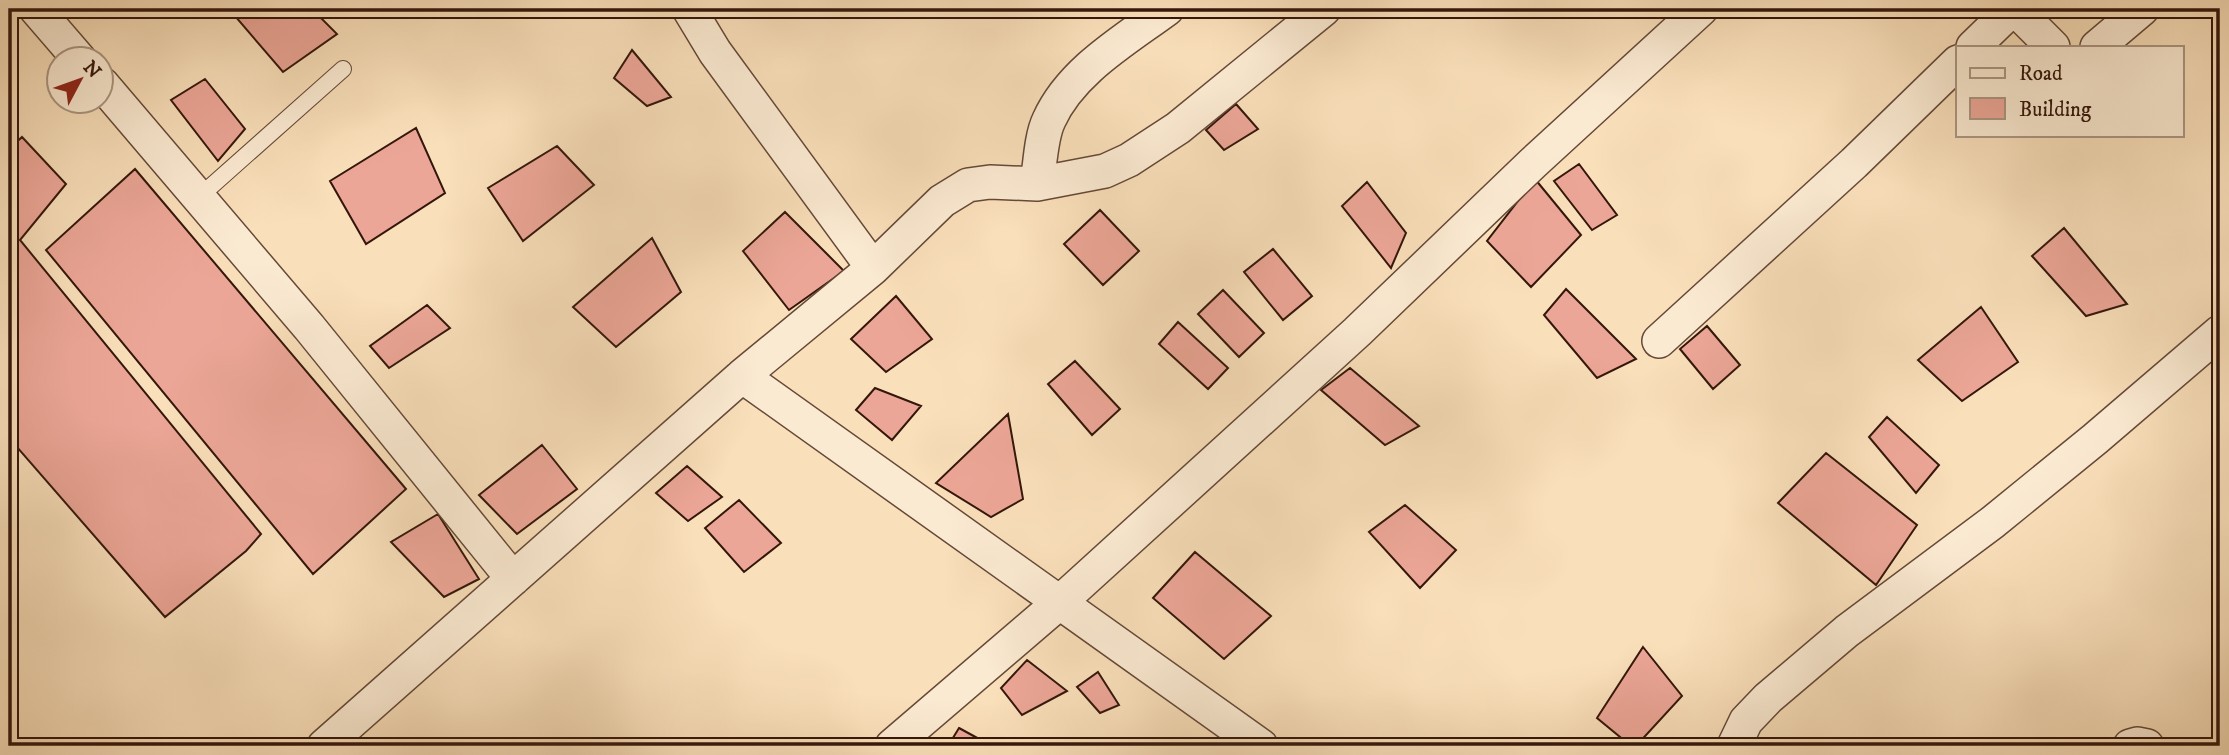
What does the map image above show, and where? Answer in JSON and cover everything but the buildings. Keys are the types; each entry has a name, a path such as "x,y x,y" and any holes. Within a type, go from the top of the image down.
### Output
{"street":[{"path":"36,9 68,46"},
{"path":"689,9 715,52 873,268"},
{"path":"1037,184 1048,121 1061,99 1089,68 1167,9"},
{"path":"324,746 742,376 873,268 942,201 968,185 990,182 1037,184 1105,171 1129,160 1189,120 1324,9"},
{"path":"892,746 1060,602 1357,332 1532,163 1701,9"},
{"path":"2098,46 2142,9"},
{"path":"1974,46 2006,15 2014,12 2021,15 2052,46"},
{"path":"1659,341 1854,163 1956,64"},
{"path":"116,100 309,327 513,579"},
{"path":"1734,746 1746,721 1768,698 1847,631 1993,522 2085,448 2220,332"},
{"path":"742,376 1261,746"},
{"path":"2130,746 2147,746"}],"lane":[{"path":"200,197 343,69"}]}
